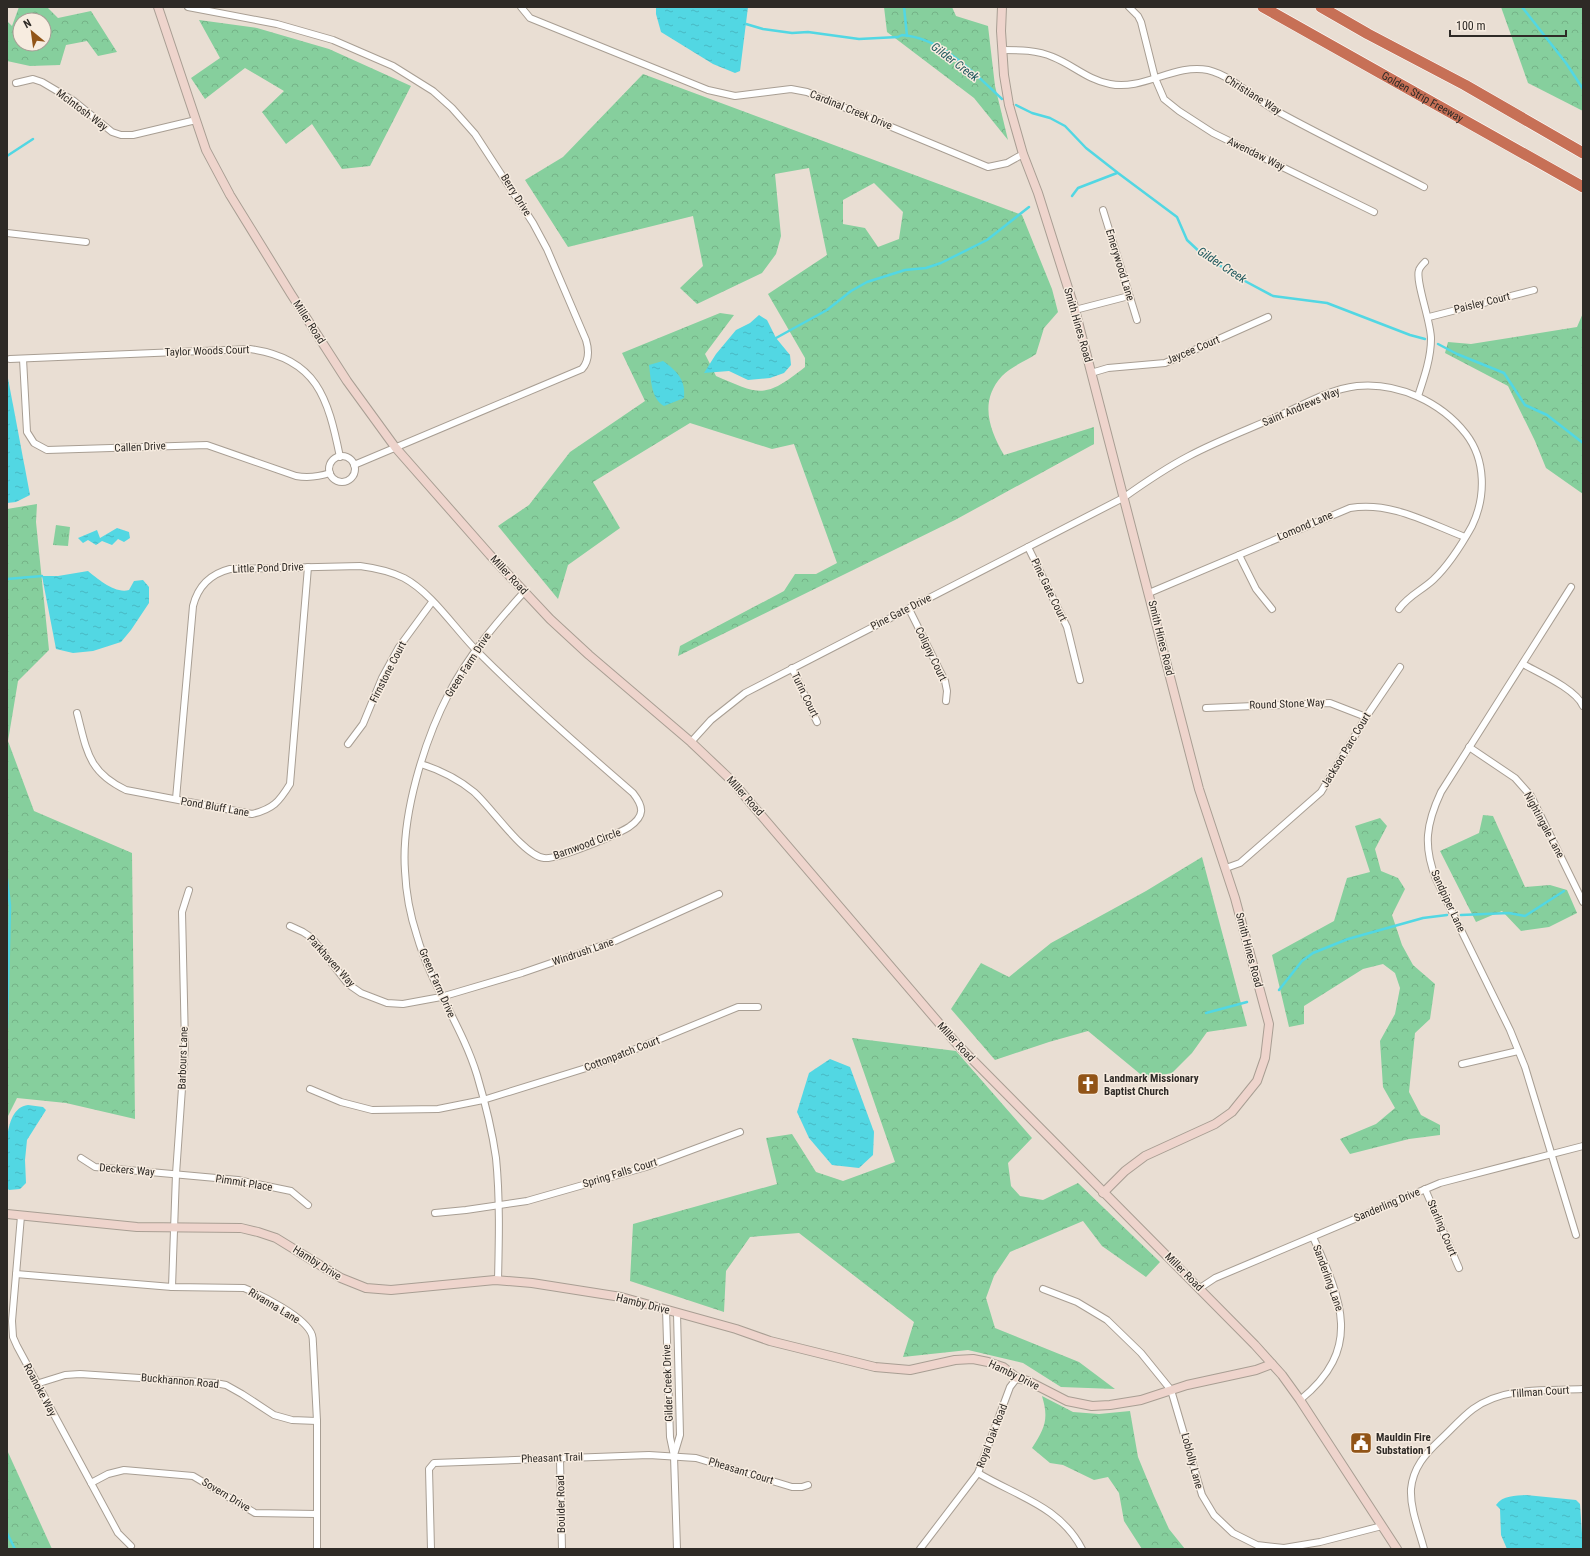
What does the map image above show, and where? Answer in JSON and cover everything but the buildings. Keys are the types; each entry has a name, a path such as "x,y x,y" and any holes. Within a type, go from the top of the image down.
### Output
{"highway":[{"name":"Golden Strip Freeway","path":"1263,7 1583,187"},
{"path":"1321,7 1368,34 1465,85 1583,153"}],"street":[{"name":"Miller Road","path":"158,7 206,150 214,167 264,252 347,381 395,447 524,592 589,655 714,763 748,799 956,1043 1103,1193 1200,1288 1272,1364 1300,1400 1397,1549"},
{"name":"Berry Drive","path":"188,7 277,24 309,32 393,66 416,80 452,108 475,134 533,223 547,249 586,340 588,352 585,366 574,373 395,447"},
{"name":"Cardinal Creek Drive","path":"521,7 530,18 708,90 735,96 791,89 807,92 988,167 1008,162 1023,154"},
{"name":"Smith Hines Road","path":"1002,7 1001,31 1004,75 1009,105 1023,154 1038,193 1075,310 1199,789 1235,898 1269,1024 1265,1058 1261,1070 1251,1090 1232,1112 1215,1124 1145,1156 1125,1171 1103,1193"},
{"name":"Awendaw Way","path":"1129,7 1138,16 1141,22 1155,78 1164,99 1179,111 1213,133 1374,212"},
{"name":"Christiane Way","path":"1003,50 1034,51 1054,57 1094,80 1112,85 1132,85 1194,69 1208,70 1223,76 1272,108 1424,187"},
{"name":"McIntosh Way","path":"16,83 33,79 42,82 74,101 112,132 121,136 133,136 196,120"},
{"name":"Emerywood Lane","path":"1102,210 1137,320"},
{"path":"7,233 86,242"},
{"path":"1418,396 1431,346 1429,317 1419,280 1419,270 1425,262"},
{"name":"Paisley Court","path":"1429,317 1534,290"},
{"path":"1075,310 1129,296"},
{"name":"Jaycee Court","path":"1091,373 1108,368 1165,363 1268,317"},
{"name":"Taylor Woods Court","path":"10,359 250,349 273,353 296,364 317,386 330,410 340,457"},
{"name":"Callen Drive","path":"22,359 27,432 34,444 47,450 207,445 296,476 319,476 330,473"},
{"name":"Saint Andrews Way","path":"1123,498 1167,468 1190,455 1338,390 1356,386 1376,386 1418,396 1451,416 1468,437 1476,452 1482,489 1477,512 1465,537 1442,571 1426,586 1408,598 1399,609"},
{"path":"354,465 395,447"},
{"path":"340,457 350,458 354,465 354,474 346,482 334,479 330,473 330,464 340,457"},
{"name":"Pine Gate Drive","path":"691,742 711,720 733,701 792,668 1123,498"},
{"name":"Lomond Lane","path":"1149,593 1337,513 1360,506 1371,506 1394,510 1465,537"},
{"name":"Pine Gate Court","path":"1028,547 1067,626 1080,680"},
{"path":"1239,555 1256,590 1272,609"},
{"name":"Little Pond Drive","path":"176,800 193,606 200,588 209,577 220,571 230,569 360,566 379,569 404,579 420,590 476,650"},
{"name":"Pond Bluff Lane","path":"77,713 90,759 104,778 126,790 252,814 267,811 280,800 290,784 308,567"},
{"name":"Sandpiper Lane","path":"1571,588 1470,747 1435,806 1428,830 1428,853 1436,879 1510,1030 1529,1080 1550,1154 1576,1235"},
{"name":"Green Farm Drive","path":"498,1280 498,1206 496,1157 484,1100 467,1048 441,997 428,968 417,937 409,906 404,869 407,822 421,764 435,724 449,692 476,650 501,617 524,592"},
{"name":"Firnstone Court","path":"348,744 363,724 382,678 398,647 432,602"},
{"name":"Coligny Court","path":"909,609 945,681 947,691 946,701"},
{"name":"Barnwood Circle","path":"421,764 438,770 463,783 490,807 520,843 533,855 544,858 565,854 624,830 639,818 642,810 640,802 633,793 521,695 476,650"},
{"path":"1523,664 1572,692 1581,701 1583,706"},
{"name":"Jackson Parc Court","path":"1226,868 1240,863 1321,792 1366,717 1400,667"},
{"name":"Turin Court","path":"792,668 818,722"},
{"name":"Round Stone Way","path":"1206,708 1330,702 1366,717"},
{"name":"Nightingale Lane","path":"1470,747 1515,778 1531,796 1583,902"},
{"name":"Barbours Lane","path":"172,1287 173,1228 185,1045 182,912 189,890"},
{"name":"Windrush Lane","path":"441,997 522,973 615,941 719,894"},
{"name":"Parkhaven Way","path":"290,926 312,938 348,984 361,993 386,1003 403,1004 441,997"},
{"name":"Cottonpatch Court","path":"310,1089 341,1102 372,1110 438,1109 484,1100 599,1064 738,1007 758,1007"},
{"path":"1462,1064 1518,1051"},
{"name":"Spring Falls Court","path":"435,1213 498,1206 527,1201 646,1166 740,1132"},
{"name":"Sanderling Drive","path":"1200,1288 1215,1278 1425,1189 1455,1179 1583,1146"},
{"name":"Deckers Way","path":"81,1158 95,1168 176,1174"},
{"name":"Pimmit Place","path":"176,1174 238,1180 291,1191 308,1205"},
{"name":"Starling Court","path":"1425,1189 1459,1268"},
{"name":"Hamby Drive","path":"7,1214 137,1227 225,1227 258,1232 285,1243 340,1278 366,1288 391,1290 476,1280 498,1280 532,1283 621,1297 736,1329 770,1341 875,1367 910,1370 955,1360 973,1359 988,1362 1002,1367 1017,1378 1028,1381 1067,1401 1092,1406 1141,1400 1172,1390 1256,1370 1272,1364"},
{"name":"Roanoke Way","path":"21,1216 12,1330 17,1346 36,1384 118,1533 131,1546"},
{"name":"Sanderling Lane","path":"1300,1400 1312,1391 1326,1373 1338,1351 1342,1328 1342,1316 1338,1298 1313,1237"},
{"name":"Rivanna Lane","path":"16,1274 172,1287 244,1288 254,1292 300,1320 312,1335 316,1420 317,1549"},
{"name":"Loblolly Lane","path":"1043,1289 1077,1302 1107,1320 1141,1353 1172,1390 1202,1495 1214,1515 1233,1534 1257,1545 1284,1548 1320,1542 1382,1526"},
{"name":"Gilder Creek Drive","path":"666,1309 670,1437 674,1456 677,1549"},
{"name":"Gilder Creek Drive","path":"674,1456 680,1435 677,1313"},
{"name":"Buckhannon Road","path":"36,1384 65,1375 80,1374 215,1383 226,1385 274,1415 282,1418 316,1420"},
{"name":"Royal Oak Road","path":"920,1549 978,1473 1010,1388 1017,1378"},
{"name":"Tillman Court","path":"1424,1549 1412,1503 1411,1491 1416,1469 1429,1451 1473,1409 1492,1399 1527,1392 1583,1389"},
{"name":"Pheasant Trail","path":"431,1549 429,1469 431,1465 446,1462 650,1455 674,1456"},
{"name":"Pheasant Court","path":"674,1456 696,1458 792,1487 802,1488 808,1486"},
{"name":"Boulder Road","path":"560,1459 562,1549"},
{"name":"Sovern Drive","path":"91,1483 108,1474 124,1470 193,1476 255,1513 316,1514"},
{"path":"978,1473 1026,1496 1047,1509 1066,1526 1082,1549"}],"green space":[{"path":"19,7 47,7 52,12 17,12"},
{"path":"884,7 952,7 956,16 988,26 995,86 1008,140 974,98 887,32"},
{"path":"1501,7 1583,7 1583,111 1528,83"},
{"path":"91,11 117,52 98,56 87,41 66,45 60,65 30,66 7,61 7,21 12,26 12,52 52,52 52,12 58,18"},
{"path":"199,20 257,28 329,49 411,86 370,166 342,169 312,124 286,144 262,112 284,91 245,68 205,99 191,78 220,58"},
{"path":"643,74 1022,215 1052,289 1058,312 1044,328 1036,354 1005,373 990,395 989,415 994,435 1004,455 1094,427 1094,444 955,520 678,656 680,646 784,591 795,574 816,574 837,563 794,444 772,449 690,423 593,482 620,528 568,565 558,599 498,526 529,505 570,452 645,401 622,353 720,313 734,315 705,354 716,376 753,390 762,391 780,385 805,367 805,358 768,294 827,255 809,168 775,174 781,236 776,254 762,273 697,304 680,288 703,266 693,216 568,247 525,180 563,157","holes":["874,183 903,212 899,239 878,247 865,228 843,224 843,200"]},
{"path":"1583,313 1583,494 1546,468 1535,441 1508,386 1445,353 1448,342 1471,344 1577,327"},
{"path":"37,504 36,522 49,650 18,681 8,741 34,811 132,853 135,1119 66,1103 17,1098 7,1118 7,509"},
{"path":"56,525 70,527 68,546 53,545"},
{"path":"1483,815 1493,816 1525,887 1550,885 1567,890 1577,913 1549,927 1521,931 1502,911 1476,922 1440,851 1479,833"},
{"path":"1380,818 1387,826 1375,849 1381,871 1398,878 1405,889 1392,915 1402,945 1413,965 1435,984 1430,1019 1415,1033 1409,1092 1421,1115 1440,1125 1440,1135 1409,1139 1350,1154 1340,1139 1376,1124 1395,1108 1383,1087 1380,1041 1395,1014 1400,988 1395,973 1383,964 1363,969 1304,1006 1304,1024 1289,1027 1272,955 1334,921 1347,878 1370,872 1355,826"},
{"path":"1202,857 1247,1026 1207,1032 1192,1053 1172,1073 1145,1078 1088,1031 995,1060 951,1009 981,963 1009,977 1051,943 1146,891"},
{"path":"852,1038 956,1051 1032,1138 1008,1163 1011,1186 1020,1196 1043,1200 1078,1183 1160,1262 1146,1277 1102,1246 1083,1221 1010,1252 994,1276 986,1298 995,1328 1079,1362 1115,1389 1061,1387 1023,1363 968,1350 903,1357 914,1322 799,1233 750,1237 726,1271 724,1312 630,1281 633,1224 777,1184 766,1138 792,1134 816,1172 843,1181 895,1162"},
{"path":"1042,1396 1073,1412 1099,1414 1130,1411 1138,1457 1169,1529 1185,1549 1142,1549 1124,1521 1119,1493 1108,1477 1094,1480 1063,1465 1050,1463 1032,1448 1043,1429 1045,1411"},
{"path":"7,1450 52,1549 7,1549"}],"water":[{"path":"656,7 748,7 740,71 735,73 713,64 661,32 656,14"},
{"path":"759,315 767,320 776,338 790,355 791,365 784,373 770,378 748,380 729,371 704,373 716,354 736,330 750,323"},
{"path":"663,361 680,376 684,386 684,398 664,406 656,399 654,394 649,365"},
{"path":"7,373 30,495 16,502 7,503"},
{"path":"117,528 129,532 130,538 124,542 118,539 112,545 102,541 96,545 88,540 83,543 78,538 97,530 100,538"},
{"path":"88,571 107,585 124,591 129,590 134,581 143,580 149,587 149,603 121,642 93,651 73,653 56,649 42,576 58,576"},
{"path":"830,1059 850,1067 874,1132 873,1155 859,1168 832,1165 809,1138 797,1112 809,1073"},
{"path":"28,1105 43,1107 46,1110 27,1140 25,1160 26,1183 20,1189 9,1190 7,1188 6,1153 9,1127 13,1116 19,1109"},
{"path":"1526,1495 1576,1500 1580,1504 1583,1549 1507,1549 1501,1535 1500,1509 1496,1505 1502,1499"}],"waterway":[{"name":"Gilder Creek","path":"904,7 907,36"},
{"path":"1522,7 1566,63 1583,89"},
{"path":"746,24 763,29 792,33 808,32 859,39 898,37 902,35 917,38 931,43 956,58 1002,99"},
{"name":"Gilder Creek","path":"1016,105 1032,113 1050,118 1065,126 1086,148 1177,217 1187,240 1203,255 1243,280 1273,296 1327,303 1410,335 1425,339"},
{"path":"7,156 33,139"},
{"path":"1072,196 1078,188 1117,173"},
{"path":"776,338 827,310 851,291 867,282 905,270 926,268 941,263 987,240 1029,207"},
{"name":"Gilder Creek","path":"1438,344 1457,354 1504,373 1525,405 1547,415 1583,443"},
{"path":"7,579 42,576"},
{"path":"7,879 10,906 7,1028"},
{"path":"1461,915 1509,913 1525,916 1564,891"},
{"path":"1279,990 1302,961 1313,953 1348,939 1423,918 1447,915"},
{"path":"1206,1013 1247,1002"},
{"path":"7,1533 15,1549"}],"place":[{"name":"Landmark Missionary Baptist Church","path":"1088,1084"},
{"name":"Mauldin Fire Substation 1","path":"1361,1443"}]}
